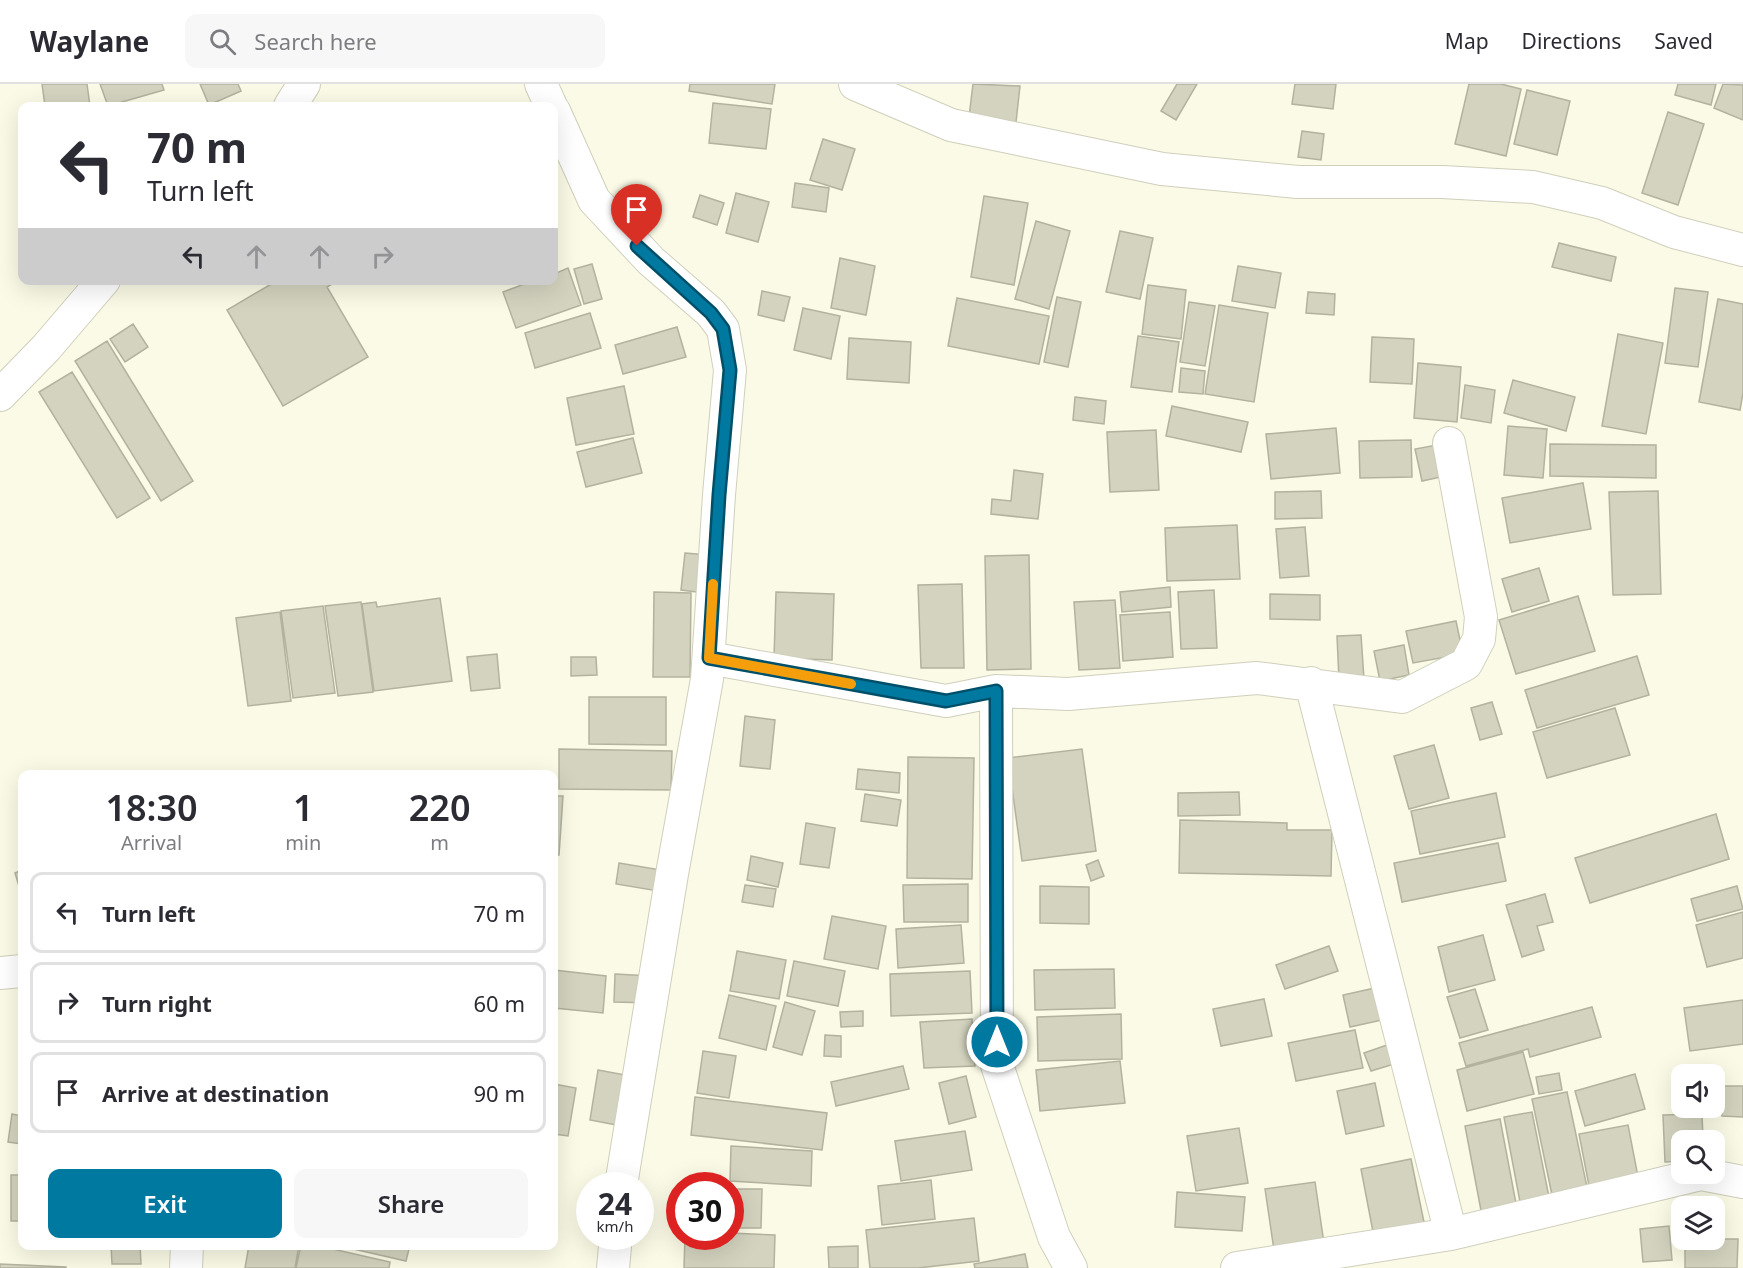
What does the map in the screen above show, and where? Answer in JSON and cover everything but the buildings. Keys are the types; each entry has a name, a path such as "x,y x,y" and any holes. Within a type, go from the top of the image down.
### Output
{"street":[{"path":"293,102 304,84"},
{"path":"541,84 549,102"},
{"path":"855,84 951,125 1162,169 1298,182 1442,182 1533,187 1602,202 1674,232 1743,250"},
{"path":"558,120 594,200 651,261 711,313 723,329 730,370 719,495 718,666 672,874 623,1172"},
{"path":"0,395 46,348 100,285"},
{"path":"718,666 946,701 996,691 1068,693 1257,678 1311,683 1402,697 1466,664 1479,639 1481,617 1449,442"},
{"path":"1311,683 1450,1234"},
{"path":"996,691 997,1065 1054,1238 1071,1268"},
{"path":"0,974 18,972"},
{"path":"1237,1268 1450,1234 1701,1174 1743,1182"},
{"path":"186,1268 187,1250"},
{"path":"613,1268 615,1250"}],"slow traffic":[{"path":"713,584 709,658 851,684"}],"route":[{"path":"637,246 711,313 723,329 730,370 719,495 709,658 946,701 996,691 997,1042"}]}
